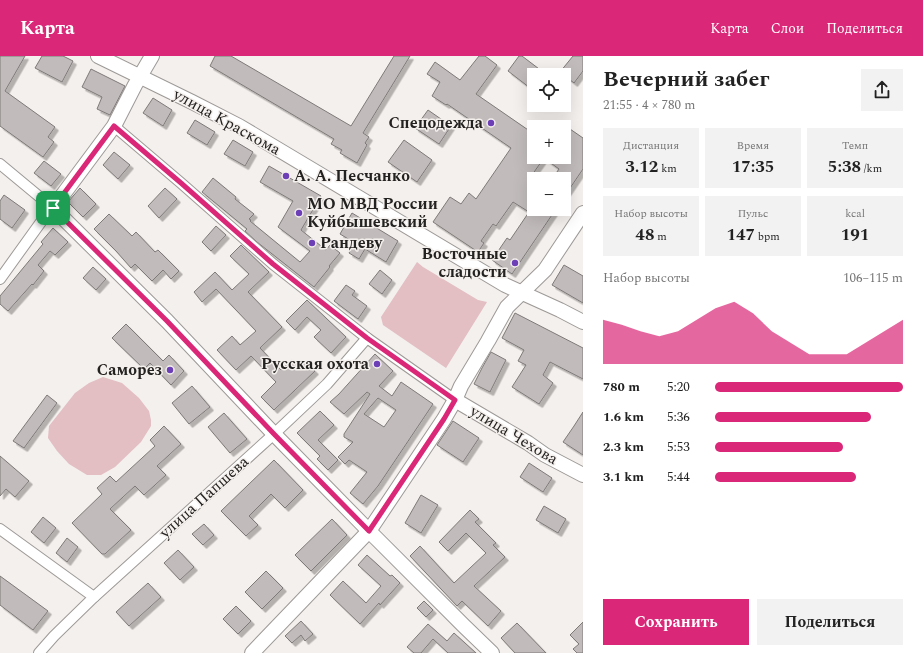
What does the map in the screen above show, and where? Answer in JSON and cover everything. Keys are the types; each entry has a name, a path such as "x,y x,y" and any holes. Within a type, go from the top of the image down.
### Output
{"street":[{"name":"улица Краскома","path":"98,56 239,126 505,285 583,322"},
{"path":"0,279 46,215 53,208 114,126 152,56"},
{"name":"улица Чехова","path":"114,126 273,264 367,338 455,400 546,455 583,475"},
{"path":"0,164 53,208 167,321 274,434 492,653"},
{"path":"252,653 369,531 439,426 507,307 545,270 583,213"},
{"name":"улица Папшева","path":"39,653 54,636 94,597 327,384 367,338"},
{"path":"0,529 94,597"}],"shaded area":[{"path":"417,262 478,300 487,302 446,368 383,325 381,317"},
{"path":"103,377 122,383 139,398 149,411 151,426 141,442 115,467 101,475 87,475 69,464 57,451 48,438 49,426 75,393 89,383"}],"building":[{"path":"0,56 25,56 5,91 55,127 48,137 54,142 43,157 0,126"},
{"path":"42,56 63,56 73,61 62,82 35,68"},
{"path":"215,56 231,56 351,126 394,56 410,56 363,133 369,137 365,143 367,145 357,163 340,153 342,150 331,144 334,139 210,66"},
{"path":"479,56 485,56 497,65 476,94 527,129 527,164 540,164 534,172 527,172 527,211 513,202 496,226 493,224 481,241 484,243 478,252 433,222 450,197 461,204 469,193 476,199 511,148 447,104 446,105 432,96 440,82 427,74 435,62 460,80"},
{"path":"519,56 522,56 538,68 527,68 527,86 508,71"},
{"path":"573,56 583,56 583,71 574,83 571,81 571,68 563,68"},
{"path":"91,69 125,86 110,115 97,109 102,97 82,87"},
{"path":"153,98 172,110 163,126 143,113"},
{"path":"428,110 451,126 439,144 415,128"},
{"path":"195,120 215,132 207,145 187,133"},
{"path":"571,130 583,138 583,169 571,187 571,172 557,172 559,169 552,164 571,164"},
{"path":"233,140 253,152 245,166 224,154"},
{"path":"404,140 432,160 417,182 388,162"},
{"path":"114,152 130,165 118,179 103,165"},
{"path":"44,161 61,174 51,186 34,173"},
{"path":"269,166 321,196 301,230 326,250 330,245 340,253 314,287 257,242 245,231 247,229 202,192 213,178 236,197 235,199 254,214 249,219 251,220 250,221 300,262 310,251 278,227 293,201 260,182"},
{"path":"80,188 96,204 83,217 68,202"},
{"path":"165,188 177,199 159,218 148,206"},
{"path":"4,195 25,210 12,228 0,219 0,201"},
{"path":"352,213 398,241 386,262 365,249 359,259 349,253 355,243 340,234"},
{"path":"109,214 132,236 136,232 155,252 158,250 179,271 171,279 163,270 152,281 135,264 131,268 94,229"},
{"path":"527,215 551,216 512,274 492,260 507,238 510,240"},
{"path":"216,226 226,235 211,251 202,242"},
{"path":"53,228 68,242 55,255 50,251 38,265 44,271 8,311 0,304 0,296 43,244 41,242"},
{"path":"241,245 269,272 248,292 282,327 260,348 281,370 292,360 299,367 305,361 315,371 274,410 261,397 276,382 251,356 236,370 217,350 232,336 240,345 256,331 216,289 202,302 194,292 215,272 232,290 249,274 230,256"},
{"path":"564,265 583,276 583,303 552,285"},
{"path":"93,267 106,279 96,290 83,278"},
{"path":"380,270 392,280 382,294 369,284"},
{"path":"346,285 355,291 352,295 367,306 358,319 334,301"},
{"path":"307,300 346,337 331,353 314,337 321,330 307,317 295,330 286,321"},
{"path":"515,313 583,348 583,379 550,362 543,375 553,383 539,404 512,387 526,365 518,361 524,350 502,338"},
{"path":"126,324 163,361 169,355 184,371 171,385 150,363 144,369 112,338"},
{"path":"491,352 506,360 490,392 474,384"},
{"path":"375,354 393,371 379,386 392,396 401,382 433,404 378,486 363,504 350,493 367,472 349,460 345,464 338,457 353,442 344,437 344,434 370,394 367,392 344,414 330,402","holes":["378,398 396,410 384,427 364,414"]},
{"path":"192,386 210,407 189,424 172,403"},
{"path":"47,395 57,403 24,448 13,441"},
{"path":"320,411 334,425 318,440 338,460 328,470 317,459 320,456 297,433"},
{"path":"583,412 583,455 563,442"},
{"path":"224,413 247,439 230,453 208,427"},
{"path":"453,421 479,438 463,462 437,445"},
{"path":"164,426 181,444 157,466 166,475 144,495 135,486 110,509 131,530 105,554 102,554 72,523 102,494 97,488 110,476 116,482 155,446 150,440"},
{"path":"0,456 29,481 15,497 6,489 0,496"},
{"path":"274,460 303,490 285,508 271,494 249,516 258,525 246,536 221,511"},
{"path":"529,463 552,478 543,492 520,477"},
{"path":"421,495 438,505 421,533 405,523"},
{"path":"544,506 566,519 558,533 536,520"},
{"path":"470,510 479,519 475,522 496,543 493,545 505,557 474,586 501,611 488,626 462,601 457,606 410,556 420,546 454,583 486,553 466,533 448,551 439,542"},
{"path":"43,517 56,528 44,543 31,532"},
{"path":"332,519 347,535 311,571 295,555"},
{"path":"204,524 214,535 203,545 192,534"},
{"path":"67,538 78,547 67,562 56,553"},
{"path":"178,550 194,567 180,580 164,563"},
{"path":"367,555 400,583 360,624 330,595 343,581 366,603 381,586 358,565"},
{"path":"266,571 283,588 262,609 245,592"},
{"path":"0,576 48,611 33,630 0,605"},
{"path":"148,583 161,597 129,626 116,612"},
{"path":"424,601 433,610 426,617 417,608"},
{"path":"236,606 251,621 238,634 223,619"},
{"path":"301,621 313,634 305,641 301,635 292,643 285,636"},
{"path":"583,622 583,653 577,653 573,649 579,644 570,635"},
{"path":"517,623 546,653 515,653 501,638"},
{"path":"428,624 447,641 454,633 476,653 448,653 433,639 421,653 414,653 407,647"}],"place":[{"name":"Спецодежда","path":"491,123"},
{"name":"А. А. Песчанко","path":"286,176"},
{"name":"МО МВД России Куйбышевский","path":"299,213"},
{"name":"Рандеву","path":"312,243"},
{"name":"Восточные сладости","path":"515,263"},
{"name":"Русская охота","path":"377,364"},
{"name":"Саморез","path":"170,370"}],"route":[{"path":"114,126 273,264 367,338 455,400 444,419 369,531 274,434 167,321 53,208 114,126"}]}
